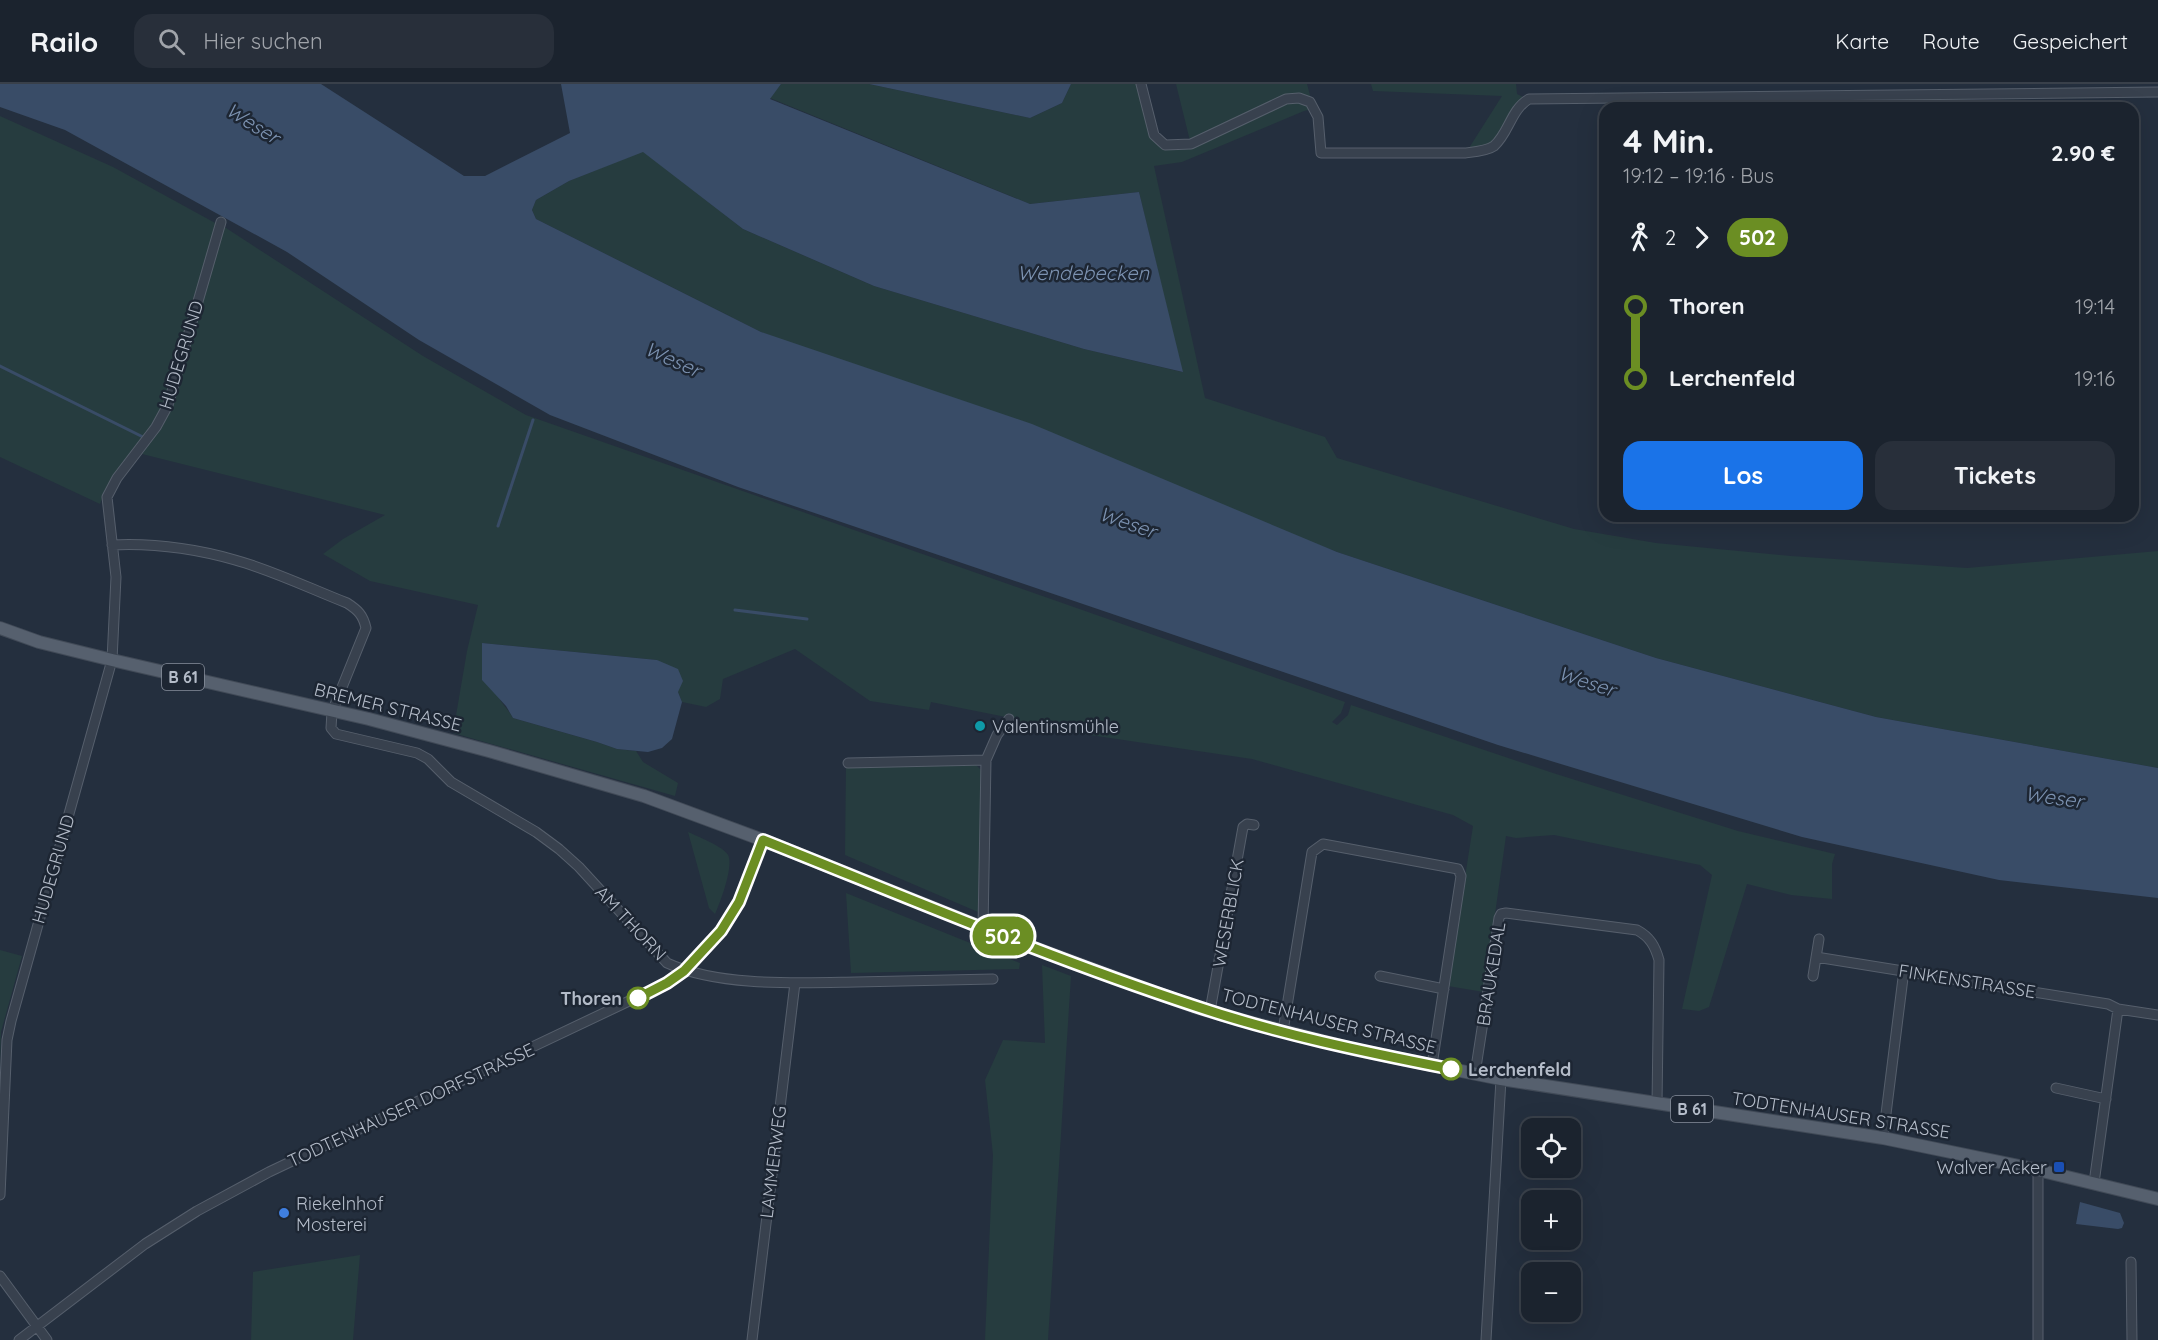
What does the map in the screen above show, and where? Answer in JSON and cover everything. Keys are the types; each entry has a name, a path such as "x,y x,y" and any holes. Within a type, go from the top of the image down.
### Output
{"main road":[{"name":"BREMER STRASSE","path":"0,628 39,642 369,719 478,748 656,800 763,840"},
{"name":"TODTENHAUSER STRASSE","path":"763,840 983,928 1210,1011 1283,1031 1357,1050 1501,1079 1884,1138 2038,1170 2158,1199"}],"street":[{"path":"1141,84 1154,135 1165,145 1191,144 1286,99 1299,98 1310,102 1318,117 1321,153 1465,153 1482,150 1493,147 1519,107 1529,99 2158,92"},
{"name":"HUDEGRUND","path":"0,1196 7,1040 10,1021 112,660 116,577 107,497 117,478 144,446 168,405 221,222"},
{"path":"112,545 165,547 237,560 358,609 364,618 366,628 332,712"},
{"name":"AM THORN","path":"332,712 331,728 336,734 417,753 428,759 451,782 536,832 579,867 667,963 684,971 713,977 795,983 993,979"},
{"path":"983,928 986,760 997,735 1009,720"},
{"path":"848,763 986,760"},
{"name":"WESERBLICK","path":"1210,1011 1243,827 1247,824 1254,825"},
{"name":"TODTENHAUSER DORFSTRASSE","path":"19,1340 146,1244 197,1210 269,1172 667,983 684,971 721,931 739,902 763,840"},
{"path":"1283,1031 1312,852 1323,844 1458,869 1461,876 1432,1065"},
{"name":"BRAUKEDAL","path":"1475,1074 1501,914 1637,930 1646,935 1655,947 1659,960 1657,1104"},
{"path":"1813,976 1819,939"},
{"name":"FINKENSTRASSE","path":"1816,957 2108,1004 2158,1015"},
{"path":"1884,1138 1904,970"},
{"path":"1380,976 1444,989"},
{"name":"LAMMERWEG","path":"752,1340 795,983"},
{"path":"2094,1183 2118,1008"},
{"path":"1486,1340 1501,1079"},
{"path":"2056,1088 2106,1099"},
{"path":"2038,1170 2038,1340"},
{"path":"2131,1262 2132,1340"},
{"path":"0,1276 47,1340"}],"green space":[{"path":"781,84 869,84 1030,118 1062,103 1071,84 1137,84 1150,137 1165,147 1173,149 1191,147 1286,101 1304,102 1312,109 1182,162 1154,166 1205,398 1325,437 1337,458 1574,529 1656,543 1791,556 1967,568 2158,551 2158,768 1876,717 1656,658 1337,552 761,332 536,219 532,210 536,200 569,181 643,151 743,229 874,286 1084,349 1182,372 1139,192 1030,204 770,98"},
{"path":"1176,84 1307,84 1311,99 1299,95 1190,141"},
{"path":"1371,84 1516,84 1517,94 1523,97 1491,145 1469,148 1502,96 1373,91"},
{"path":"0,116 113,167 217,224 168,397 157,421 108,486 100,504 0,457"},
{"path":"223,226 423,356 526,415 1345,702 1341,713 1332,722 1337,725 1348,715 1351,705 1553,773 1738,831 1835,854 1832,864 1832,899 1791,895 1747,884 1709,1007 1699,1011 1682,1009 1712,875 1700,865 1554,835 1516,838 1506,836 1484,992 1448,986 1473,826 1453,815 1252,759 1029,726 1006,717 931,702 929,710 870,701 795,649 723,679 720,699 706,707 682,702 657,660 482,643 485,664 493,685 513,718 617,749 636,751 643,762 678,783 675,796 453,733 467,651 478,605 370,581 323,554 343,539 385,515 142,454 159,431 172,400"},
{"path":"974,763 982,771 978,912 845,855 846,765"},
{"path":"688,832 716,845 728,855 728,876 715,914 709,908"},
{"path":"846,893 1020,963 1019,969 851,973"},
{"path":"0,950 22,956 1,1032 0,1070"},
{"path":"1042,965 1071,976 1048,1340 985,1340 993,1155 985,1080 1003,1040 1045,1043"},
{"path":"360,1255 353,1340 251,1340 253,1272"}],"water":[{"path":"0,84 321,84 464,176 485,176 570,133 561,84 781,84 770,99 1030,204 1139,192 1183,372 1084,349 874,286 743,229 643,152 569,181 536,200 532,210 536,219 761,332 1032,424 1337,552 1656,658 1876,717 2158,768 2158,898 1999,880 1802,837 1498,745 738,487 550,415 419,340 287,252 65,130 0,107"},
{"path":"869,84 1071,84 1062,103 1030,118"},
{"path":"482,643 657,660 678,669 683,681 678,692 682,702 672,739 662,748 648,752 617,749 513,718 506,706 482,680"},
{"path":"2080,1202 2120,1213 2124,1223 2122,1228 2076,1224"}],"waterway":[{"path":"0,366 143,437"},
{"path":"498,526 533,420"},
{"path":"735,610 807,619"}],"bus line":[{"name":"502","path":"638,998 684,971 721,931 739,902 763,840 1016,941 1196,1006 1357,1050 1451,1069"}],"place":[{"name":"Valentinsmühle","path":"980,726"},
{"name":"Thoren","path":"638,998"},
{"name":"Lerchenfeld","path":"1451,1069"},
{"name":"Walver Acker","path":"2059,1167"},
{"name":"Riekelnhof Mosterei","path":"284,1213"}],"water label":[{"name":"Weser","path":"253,123"},
{"name":"Wendebecken","path":"1083,272"},
{"name":"Weser","path":"673,359"},
{"name":"Weser","path":"1128,522"},
{"name":"Weser","path":"1587,681"},
{"name":"Weser","path":"2054,797"}]}
